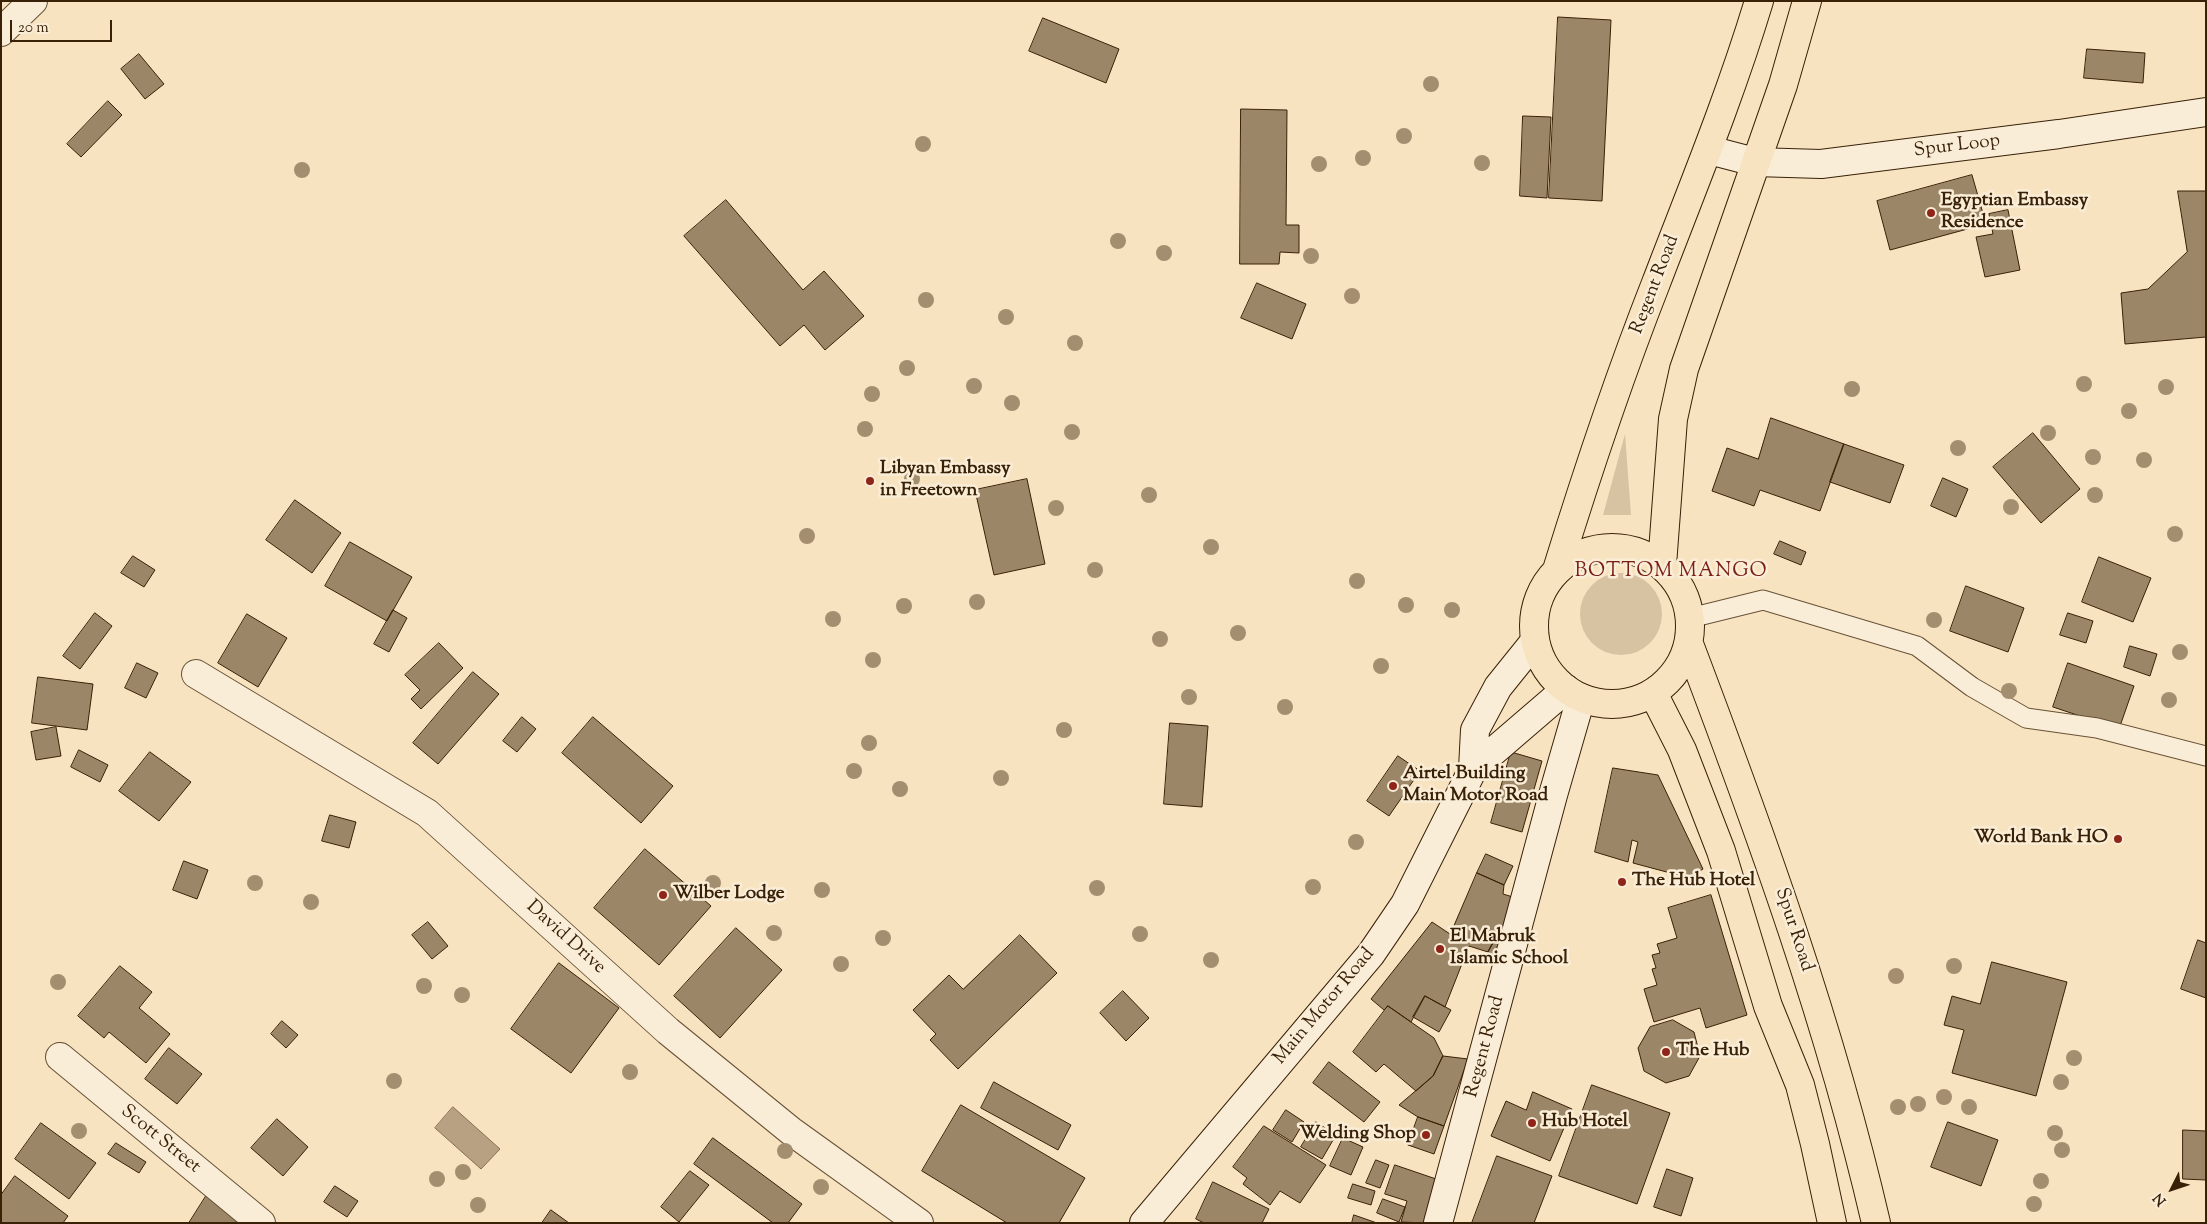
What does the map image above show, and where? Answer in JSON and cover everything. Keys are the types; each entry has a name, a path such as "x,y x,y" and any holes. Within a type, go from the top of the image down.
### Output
{"main road":[{"name":"Regent Road","path":"1557,570 1580,493 1621,375 1709,150 1739,67 1759,1"},
{"path":"1662,565 1673,420 1684,369 1783,85 1807,1"},
{"path":"1608,547 1627,549 1645,555 1662,565 1679,586 1685,598 1689,631 1680,665 1667,683 1653,693 1633,702 1616,704 1598,703 1574,694 1552,676 1541,659 1535,640 1533,621 1540,593 1557,570 1572,558 1589,550 1608,547"},
{"name":"Spur Road","path":"1689,631 1774,875 1837,1068 1857,1139 1876,1223"},
{"path":"1653,693 1682,750 1721,851 1768,1006 1800,1085 1832,1223"},
{"path":"1800,1085 1837,1068"}],"street":[{"path":"1,32 33,1"},
{"name":"Spur Loop","path":"1709,150 1756,162 1822,164 2059,134 2206,112"},
{"name":"Main Motor Road","path":"1144,1223 1371,954 1405,904 1473,769 1475,730 1498,687 1535,640"},
{"name":"David Drive","path":"196,674 427,813 668,1031 792,1131 919,1223"},
{"name":"Main Motor Road","path":"1473,769 1574,694"},
{"name":"Regent Road","path":"1438,1223 1550,805 1574,694"},
{"name":"Scott Street","path":"60,1057 261,1223"}],"lane":[{"path":"1689,631 1763,600 1917,646 1972,687 2026,718 2097,728 2206,756"}],"shaded area":[{"path":"1625,434 1631,515 1603,515"},
{"path":"1613,573 1629,573 1644,580 1655,591 1662,606 1659,630 1650,643 1629,655 1613,655 1598,648 1587,637 1580,622 1580,606 1587,591 1598,580"},
{"path":"453,1107 500,1149 481,1169 435,1128"}],"building":[{"path":"1558,17 1611,20 1602,201 1549,198"},
{"path":"1043,18 1119,49 1106,83 1029,51"},
{"path":"2087,49 2145,53 2143,83 2084,78"},
{"path":"139,54 164,84 145,99 121,69"},
{"path":"108,101 122,115 81,157 67,144"},
{"path":"1241,109 1287,110 1286,225 1299,225 1299,253 1280,252 1279,264 1240,264"},
{"path":"1523,116 1551,117 1547,198 1520,196"},
{"name":"Egyptian Embassy Residence","path":"1972,175 1986,224 1890,250 1877,201"},
{"path":"2178,191 2206,191 2206,337 2125,344 2121,293 2148,289 2187,252"},
{"path":"726,200 803,290 824,271 864,316 825,350 804,325 780,346 684,236"},
{"path":"2008,210 2020,270 1985,277 1976,237 1993,234 1989,214"},
{"path":"1257,283 1306,304 1292,339 1241,318"},
{"path":"1771,418 1844,444 1820,511 1760,490 1754,506 1712,491 1727,448 1758,459"},
{"path":"2033,433 2080,489 2041,523 1993,467"},
{"path":"1844,444 1904,465 1890,503 1830,482"},
{"path":"1943,478 1968,489 1956,517 1931,506"},
{"path":"1027,479 1045,564 994,575 975,490"},
{"path":"295,500 341,533 312,573 266,540"},
{"path":"1780,541 1806,552 1801,565 1774,554"},
{"path":"350,542 412,577 387,621 325,586"},
{"path":"133,556 155,570 144,587 121,573"},
{"path":"2099,557 2151,578 2133,622 2082,602"},
{"path":"1966,586 2024,608 2008,652 1950,631"},
{"path":"393,610 407,618 389,652 374,644"},
{"path":"95,613 112,626 80,669 63,656"},
{"path":"2068,613 2093,621 2086,643 2060,635"},
{"path":"247,614 287,638 258,687 218,663"},
{"path":"439,643 463,668 421,709 411,699 420,690 405,675"},
{"path":"2130,646 2157,654 2150,676 2124,667"},
{"path":"137,663 158,673 146,698 125,688"},
{"path":"2068,663 2134,686 2119,729 2053,707"},
{"path":"473,672 499,694 438,764 413,743"},
{"path":"38,677 93,684 87,730 32,723"},
{"path":"522,717 536,729 517,752 503,741"},
{"path":"593,717 673,786 641,823 562,753"},
{"path":"1170,723 1208,726 1202,807 1164,804"},
{"path":"56,727 61,756 36,760 31,732"},
{"path":"79,750 108,765 100,782 71,767"},
{"path":"150,752 191,782 159,821 119,791"},
{"path":"1511,752 1542,761 1522,832 1491,823"},
{"name":"Airtel Building Main Motor Road","path":"1398,756 1420,771 1389,816 1367,801"},
{"path":"1613,768 1658,775 1703,869 1689,878 1633,863 1638,842 1632,840 1628,862 1595,852"},
{"path":"330,815 356,822 349,848 322,841"},
{"path":"645,849 711,906 659,965 594,908"},
{"name":"El Mabruk Islamic School","path":"1486,854 1513,866 1504,885 1477,873"},
{"path":"184,861 208,870 197,899 173,890"},
{"name":"El Mabruk Islamic School","path":"1477,873 1504,885 1503,894 1516,898 1512,934 1501,929 1488,952 1469,946 1445,1007 1425,996 1411,1022 1388,1006 1384,1010 1371,999 1432,922 1450,934"},
{"path":"1711,895 1747,1015 1706,1028 1700,1008 1654,1022 1644,989 1657,985 1652,969 1656,968 1652,955 1660,953 1657,944 1677,938 1668,908"},
{"path":"428,922 448,946 432,959 412,935"},
{"path":"736,928 782,970 720,1038 674,996"},
{"name":"El Mabruk Islamic School","path":"1501,929 1512,934 1499,957 1488,952"},
{"path":"1020,935 1057,973 958,1069 930,1040 936,1034 913,1010 949,975 963,989"},
{"path":"2198,940 2206,943 2206,998 2181,989"},
{"path":"1992,962 2067,982 2036,1096 1952,1073 1964,1030 1944,1025 1952,996 1980,1004"},
{"path":"559,963 619,1008 571,1073 511,1029"},
{"path":"120,966 152,992 139,1008 170,1034 146,1063 109,1032 104,1038 78,1016"},
{"path":"1123,991 1149,1018 1126,1041 1100,1013"},
{"path":"1425,996 1451,1010 1439,1032 1413,1017"},
{"path":"1388,1006 1434,1038 1443,1056 1433,1076 1416,1091 1384,1064 1376,1072 1353,1052"},
{"path":"1673,1020 1694,1032 1700,1056 1689,1076 1666,1083 1644,1071 1638,1048 1650,1027"},
{"path":"282,1021 298,1035 286,1048 271,1034"},
{"path":"169,1048 202,1074 177,1104 145,1079"},
{"path":"1443,1056 1468,1059 1444,1126 1418,1117 1399,1105 1433,1076"},
{"path":"1329,1062 1380,1102 1364,1122 1313,1083"},
{"path":"994,1082 1071,1125 1058,1150 981,1108"},
{"path":"1592,1085 1670,1113 1637,1204 1559,1176"},
{"name":"Hub Hotel","path":"1533,1092 1572,1109 1550,1161 1491,1136 1506,1101 1526,1110"},
{"path":"961,1105 1085,1178 1059,1223 1007,1223 922,1171"},
{"path":"1286,1110 1304,1122 1292,1142 1273,1130"},
{"name":"Welding Shop","path":"1418,1117 1444,1126 1434,1154 1408,1145"},
{"path":"277,1119 308,1147 283,1176 251,1148"},
{"path":"1316,1122 1336,1135 1322,1159 1301,1147"},
{"path":"1948,1122 1998,1140 1981,1186 1931,1167"},
{"path":"41,1123 96,1163 69,1199 15,1159"},
{"path":"1264,1126 1326,1165 1300,1203 1280,1191 1270,1205 1243,1184 1247,1178 1233,1167"},
{"path":"2183,1130 2206,1131 2206,1180 2183,1179"},
{"path":"713,1138 802,1204 788,1223 773,1223 694,1164"},
{"path":"1343,1138 1363,1147 1351,1175 1330,1166"},
{"path":"116,1143 146,1162 139,1173 108,1154"},
{"path":"1497,1156 1552,1176 1534,1223 1472,1223"},
{"path":"1376,1160 1389,1165 1380,1188 1366,1183"},
{"path":"1395,1165 1439,1180 1425,1223 1401,1222 1407,1201 1385,1194"},
{"path":"1667,1169 1693,1178 1681,1216 1654,1207"},
{"path":"690,1171 709,1185 679,1222 661,1207"},
{"path":"15,1176 68,1216 63,1223 1,1223 1,1195"},
{"path":"1213,1182 1269,1209 1262,1223 1204,1223 1196,1219"},
{"path":"1353,1184 1375,1191 1371,1205 1348,1198"},
{"path":"335,1186 358,1201 347,1217 324,1202"},
{"path":"208,1193 246,1223 189,1223"},
{"path":"1383,1199 1405,1207 1399,1222 1377,1213"},
{"path":"551,1210 569,1223 542,1223"},
{"path":"1354,1215 1377,1223 1352,1223"}],"place":[{"name":"Egyptian Embassy Residence","path":"1931,213"},
{"name":"Libyan Embassy in Freetown","path":"870,481"},
{"name":"Airtel Building Main Motor Road","path":"1393,786"},
{"name":"World Bank HO","path":"2118,839"},
{"name":"The Hub Hotel","path":"1622,882"},
{"name":"Wilber Lodge","path":"663,895"},
{"name":"El Mabruk Islamic School","path":"1440,949"},
{"name":"The Hub","path":"1666,1052"},
{"name":"Hub Hotel","path":"1532,1123"},
{"name":"Welding Shop","path":"1426,1135"}],"district":[{"name":"BOTTOM MANGO","path":"1671,573"}]}
